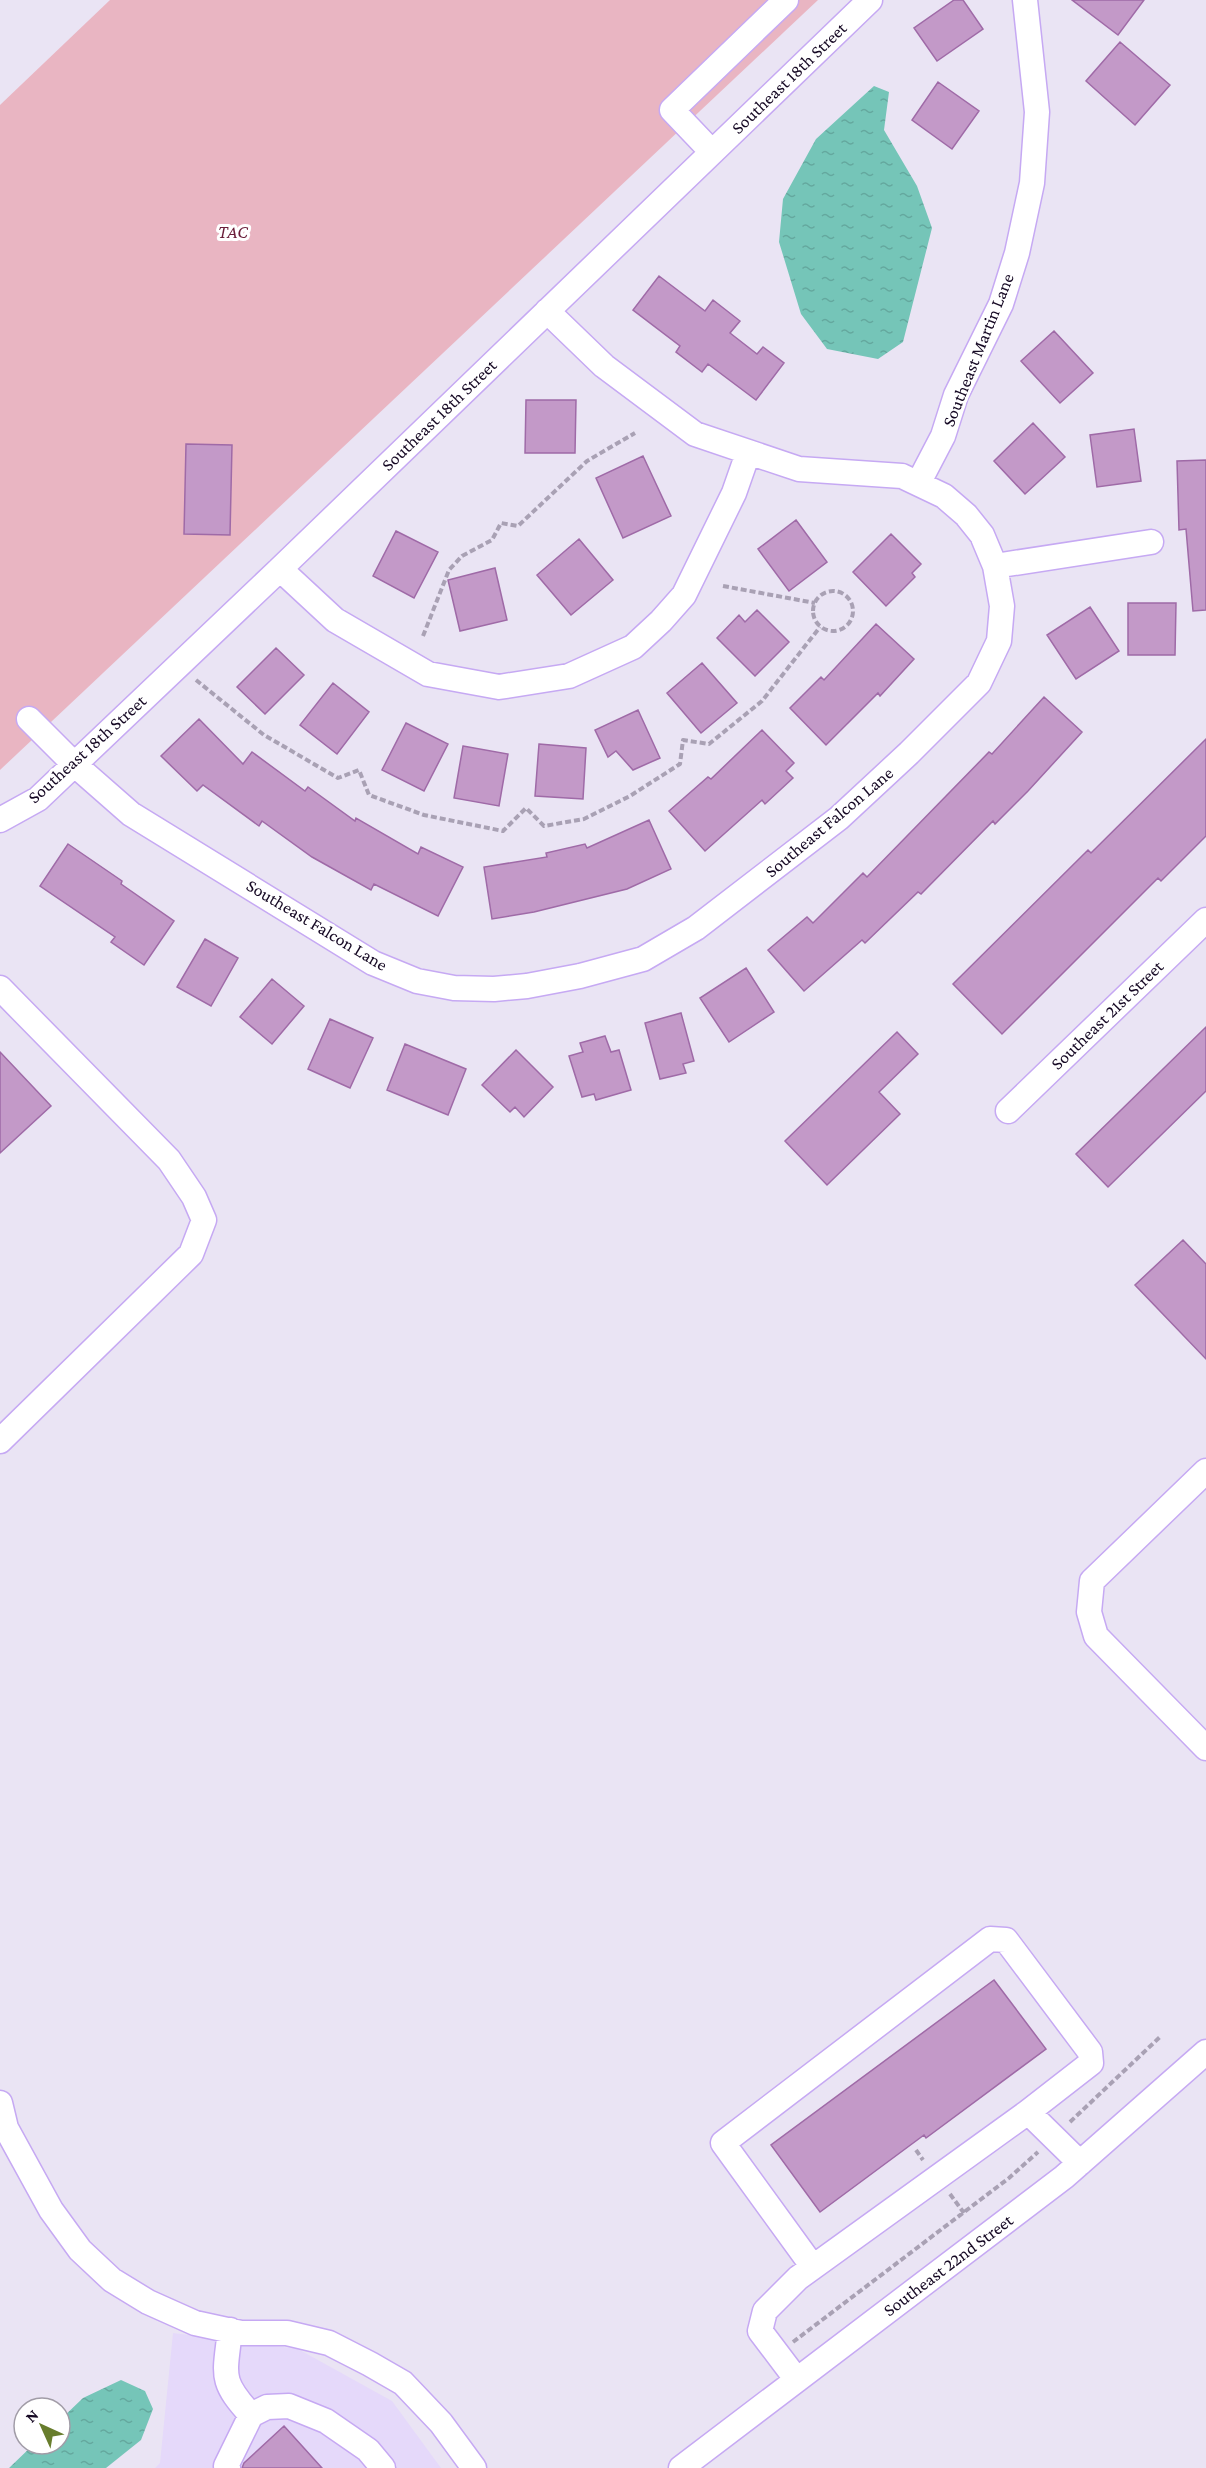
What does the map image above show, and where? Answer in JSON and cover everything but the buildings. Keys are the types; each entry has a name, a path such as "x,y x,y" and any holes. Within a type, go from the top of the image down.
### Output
{"street":[{"path":"712,152 672,110 786,0"},
{"name":"Southeast 18th Street","path":"0,819 38,799 870,0"},
{"name":"Southeast Martin Lane","path":"919,482 943,436 956,395 1001,304 1017,253 1032,183 1037,112 1025,0"},
{"name":"Southeast Falcon Lane","path":"29,718 74,764 131,814 373,963 417,981 454,988 494,989 527,986 580,976 643,959 696,928 839,818 909,753 978,683 999,641 1002,606 995,566 982,535 966,515 944,496 919,482 891,474 799,469 695,434 604,366 547,310"},
{"path":"280,569 335,620 428,674 499,687 569,676 633,647 684,595 730,502 748,453"},
{"path":"995,566 1151,542"},
{"name":"Southeast 21st Street","path":"1008,1111 1206,920"},
{"path":"0,988 170,1160 194,1197 204,1220 191,1254 0,1441"},
{"path":"1206,1471 1092,1581 1089,1612 1096,1636 1206,1748"},
{"path":"797,2379 760,2331 765,2312 798,2278 1028,2112 1091,2063 1090,2052 1006,1940 990,1939 723,2143 813,2267"},
{"name":"Southeast 22nd Street","path":"681,2468 1080,2163 1206,2052"},
{"path":"0,2103 6,2128 51,2210 80,2250 112,2280 148,2302 195,2323 241,2333 287,2333 329,2343 370,2364 404,2383 441,2423 474,2468"},
{"path":"1028,2112 1080,2163"},
{"path":"230,2330 225,2377 234,2396 251,2415"},
{"path":"228,2468 226,2466 239,2436 251,2415 267,2407 289,2406 326,2421 368,2450 383,2468"}],"path":[{"path":"423,636 449,570 462,556 492,540 501,523 518,526 587,461 635,434"},
{"path":"723,586 815,603"},
{"path":"833,591 846,596 853,606 852,619 844,628 832,632 820,627 813,615 815,603 820,596 833,591"},
{"path":"196,680 264,735 338,778 358,770 369,795 424,815 503,831 526,808 543,826 584,819 630,796 680,764 682,740 709,744 762,701 820,627"},
{"path":"777,2353 1010,2178 1161,2036"}],"shaded area":[{"path":"173,2333 298,2349 392,2401 441,2468 155,2468 160,2463"}],"green space":[{"name":"TAC","path":"110,0 818,0 0,770 0,105"}],"water":[{"path":"874,86 889,92 884,130 917,186 932,228 903,342 878,359 827,349 801,314 779,242 783,199 816,139"},
{"path":"121,2380 145,2391 153,2409 141,2440 106,2468 9,2468 22,2456 72,2456 72,2409 83,2398"}]}
